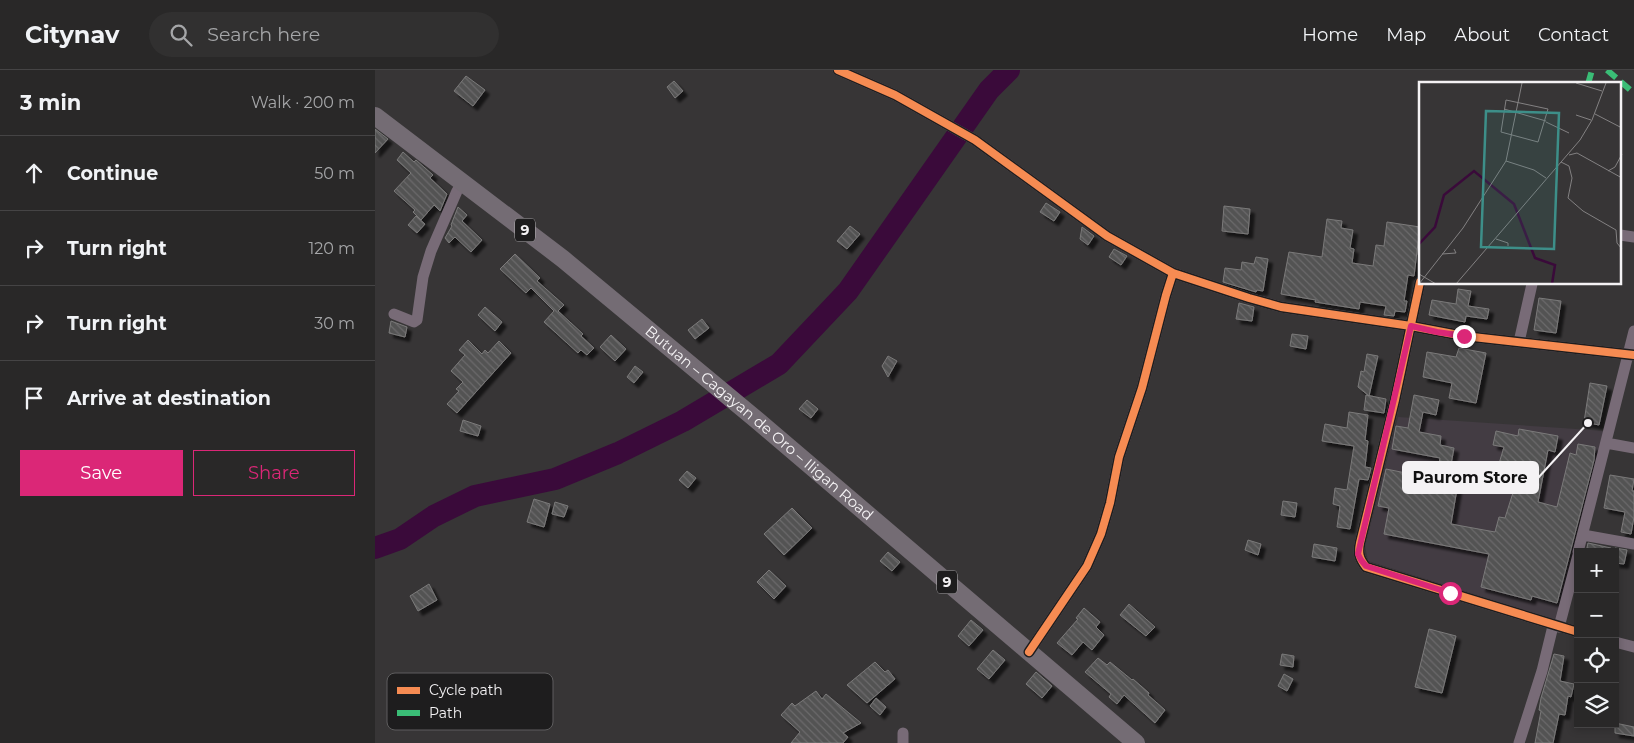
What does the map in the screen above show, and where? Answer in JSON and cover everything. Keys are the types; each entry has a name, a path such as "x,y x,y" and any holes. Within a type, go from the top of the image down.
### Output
{"highway":[{"name":"Butuan – Cagayan de Oro – Iligan Road","path":"375,116 563,259 759,421 1136,743"}],"street":[{"path":"838,70 895,95 975,140 1107,236 1173,273 1249,298 1330,315 1411,326 1437,332 1631,355"},
{"path":"393,314 414,322 417,320 423,277 431,251 457,191 463,182"},
{"path":"1621,235 1634,237"},
{"path":"1029,652 1087,566 1101,534 1110,503 1119,457 1144,379 1173,273"},
{"path":"1419,285 1395,400 1358,554 1366,566 1574,631"},
{"path":"1519,342 1533,285"},
{"path":"1579,548 1631,355 1634,331"},
{"path":"1606,443 1634,448"},
{"path":"1583,535 1634,544"},
{"path":"1519,743 1574,566"},
{"path":"1619,643 1634,647"}],"shaded area":[{"path":"1398,417 1606,431 1556,620 1368,561 1365,546"}],"building":[{"path":"466,76 485,90 473,106 454,91"},
{"path":"674,81 683,91 675,98 667,87"},
{"path":"375,129 388,139 375,153"},
{"path":"403,152 414,162 416,160 433,175 430,178 447,194 440,211 434,205 421,220 413,212 415,210 394,191 411,173 397,160"},
{"path":"1046,203 1060,212 1054,221 1040,212"},
{"path":"1224,206 1250,209 1248,234 1222,231"},
{"path":"458,207 467,215 462,221 482,240 471,252 455,237 449,243 445,238 452,226"},
{"path":"416,216 425,224 417,233 408,225"},
{"path":"1327,219 1342,221 1341,228 1353,230 1350,248 1354,249 1352,263 1373,266 1376,245 1384,246 1387,222 1419,227 1414,276 1408,275 1404,301 1407,301 1405,312 1395,311 1394,316 1384,315 1386,306 1360,302 1359,309 1281,294 1289,252 1322,257"},
{"path":"850,226 860,234 847,249 837,241"},
{"path":"1082,227 1094,236 1088,245 1080,239"},
{"path":"1114,249 1127,256 1121,265 1109,257"},
{"path":"515,254 540,278 537,281 564,305 558,311 583,334 581,336 594,348 587,355 581,350 578,353 544,322 554,311 531,288 526,293 500,269"},
{"path":"1256,257 1268,259 1263,291 1257,290 1256,292 1223,282 1225,268 1241,270 1242,262 1254,264"},
{"path":"1458,289 1471,291 1468,306 1489,309 1487,319 1466,316 1465,322 1429,315 1432,300 1456,304"},
{"path":"1539,298 1561,301 1556,333 1534,330"},
{"path":"1239,303 1254,307 1252,321 1236,319"},
{"path":"485,307 502,322 495,331 478,315"},
{"path":"702,319 709,328 695,339 688,330"},
{"path":"391,321 407,327 405,337 389,333"},
{"path":"1292,334 1308,336 1306,349 1290,346"},
{"path":"611,335 626,349 615,361 600,347"},
{"path":"468,340 482,354 485,350 488,353 499,341 511,353 457,413 447,404 459,391 456,389 463,382 451,371 465,355 459,350"},
{"path":"1459,348 1486,353 1476,403 1449,398 1452,383 1423,377 1427,352 1456,357"},
{"path":"1367,354 1378,356 1369,396 1358,387 1361,371 1364,372"},
{"path":"888,356 897,361 888,377 882,366"},
{"path":"635,366 643,372 634,383 627,377"},
{"path":"1590,383 1607,386 1599,425 1584,422"},
{"path":"1366,395 1386,399 1384,413 1364,410"},
{"path":"1414,395 1439,400 1436,415 1423,412 1419,432 1441,436 1440,445 1454,448 1448,481 1458,483 1451,524 1495,532 1499,517 1505,518 1517,476 1497,470 1504,447 1493,445 1496,431 1518,436 1519,429 1558,436 1555,452 1548,450 1538,502 1557,507 1570,453 1576,455 1578,444 1595,447 1594,460 1557,603 1532,596 1531,600 1481,587 1489,554 1384,534 1389,508 1378,506 1386,469 1436,479 1440,458 1392,449 1396,426 1408,428"},
{"path":"807,400 818,409 811,418 799,409"},
{"path":"1349,412 1368,415 1365,440 1368,441 1365,467 1371,468 1368,480 1359,479 1350,529 1337,527 1340,506 1333,504 1335,488 1347,490 1354,446 1322,441 1325,424 1347,428"},
{"path":"463,420 481,426 478,436 460,431"},
{"path":"687,471 696,478 688,488 679,480"},
{"path":"1610,475 1634,479 1632,491 1634,491 1634,517 1631,534 1621,532 1625,512 1604,508"},
{"path":"534,499 550,504 544,527 527,522"},
{"path":"1283,501 1297,503 1295,517 1281,515"},
{"path":"555,502 568,506 564,517 552,514"},
{"path":"792,508 812,528 784,555 764,534"},
{"path":"1248,540 1261,544 1258,555 1245,550"},
{"path":"1588,543 1611,548 1587,548"},
{"path":"1314,544 1337,548 1335,561 1312,557"},
{"path":"1619,549 1627,550 1624,564 1619,563"},
{"path":"888,552 900,562 892,571 880,561"},
{"path":"769,570 786,586 774,599 757,582"},
{"path":"429,584 437,600 418,611 410,596"},
{"path":"1129,604 1155,627 1146,636 1120,615"},
{"path":"1084,608 1100,622 1096,627 1104,635 1092,650 1083,642 1072,655 1057,643 1078,619 1076,618"},
{"path":"971,620 983,630 969,646 958,636"},
{"path":"1429,629 1456,636 1442,693 1415,687"},
{"path":"993,650 1005,660 989,679 977,669"},
{"path":"1282,654 1294,656 1293,667 1280,665"},
{"path":"1554,654 1564,656 1560,681 1574,684 1571,697 1568,696 1565,715 1559,714 1553,743 1535,743 1541,711 1539,710"},
{"path":"1098,658 1107,665 1110,662 1133,679 1165,710 1155,723 1124,695 1117,704 1109,697 1111,694 1085,672"},
{"path":"875,662 885,672 888,670 895,679 867,703 847,685"},
{"path":"1036,672 1052,686 1042,698 1026,684"},
{"path":"1284,674 1293,679 1287,691 1278,686"},
{"path":"816,691 822,699 826,694 861,723 843,733 848,737 843,743 791,743 800,732 781,715 792,703 795,706"},
{"path":"876,698 886,707 880,715 870,706"},
{"path":"1619,724 1634,727 1634,736 1615,733 1615,728 1619,728"}],"waterway":[{"path":"375,548 400,539 434,516 475,496 555,479 618,453 683,421 779,364 848,291 989,90 1009,70"}],"marked path":[{"path":"1589,82 1592,70"},
{"path":"1607,70 1634,93"}],"cycle path":[{"path":"838,70 895,95 975,140 1107,236 1173,273 1281,307 1411,326 1464,336 1634,355"},
{"path":"1029,652 1087,566 1101,534 1110,503 1119,457 1142,388 1173,273"},
{"path":"1419,285 1395,400 1360,543 1360,558 1366,567 1574,631"}],"place":[{"name":"Paurom Store","path":"1588,423"}],"route":[{"path":"1450,593 1366,566 1358,554 1411,326 1464,336"}]}
